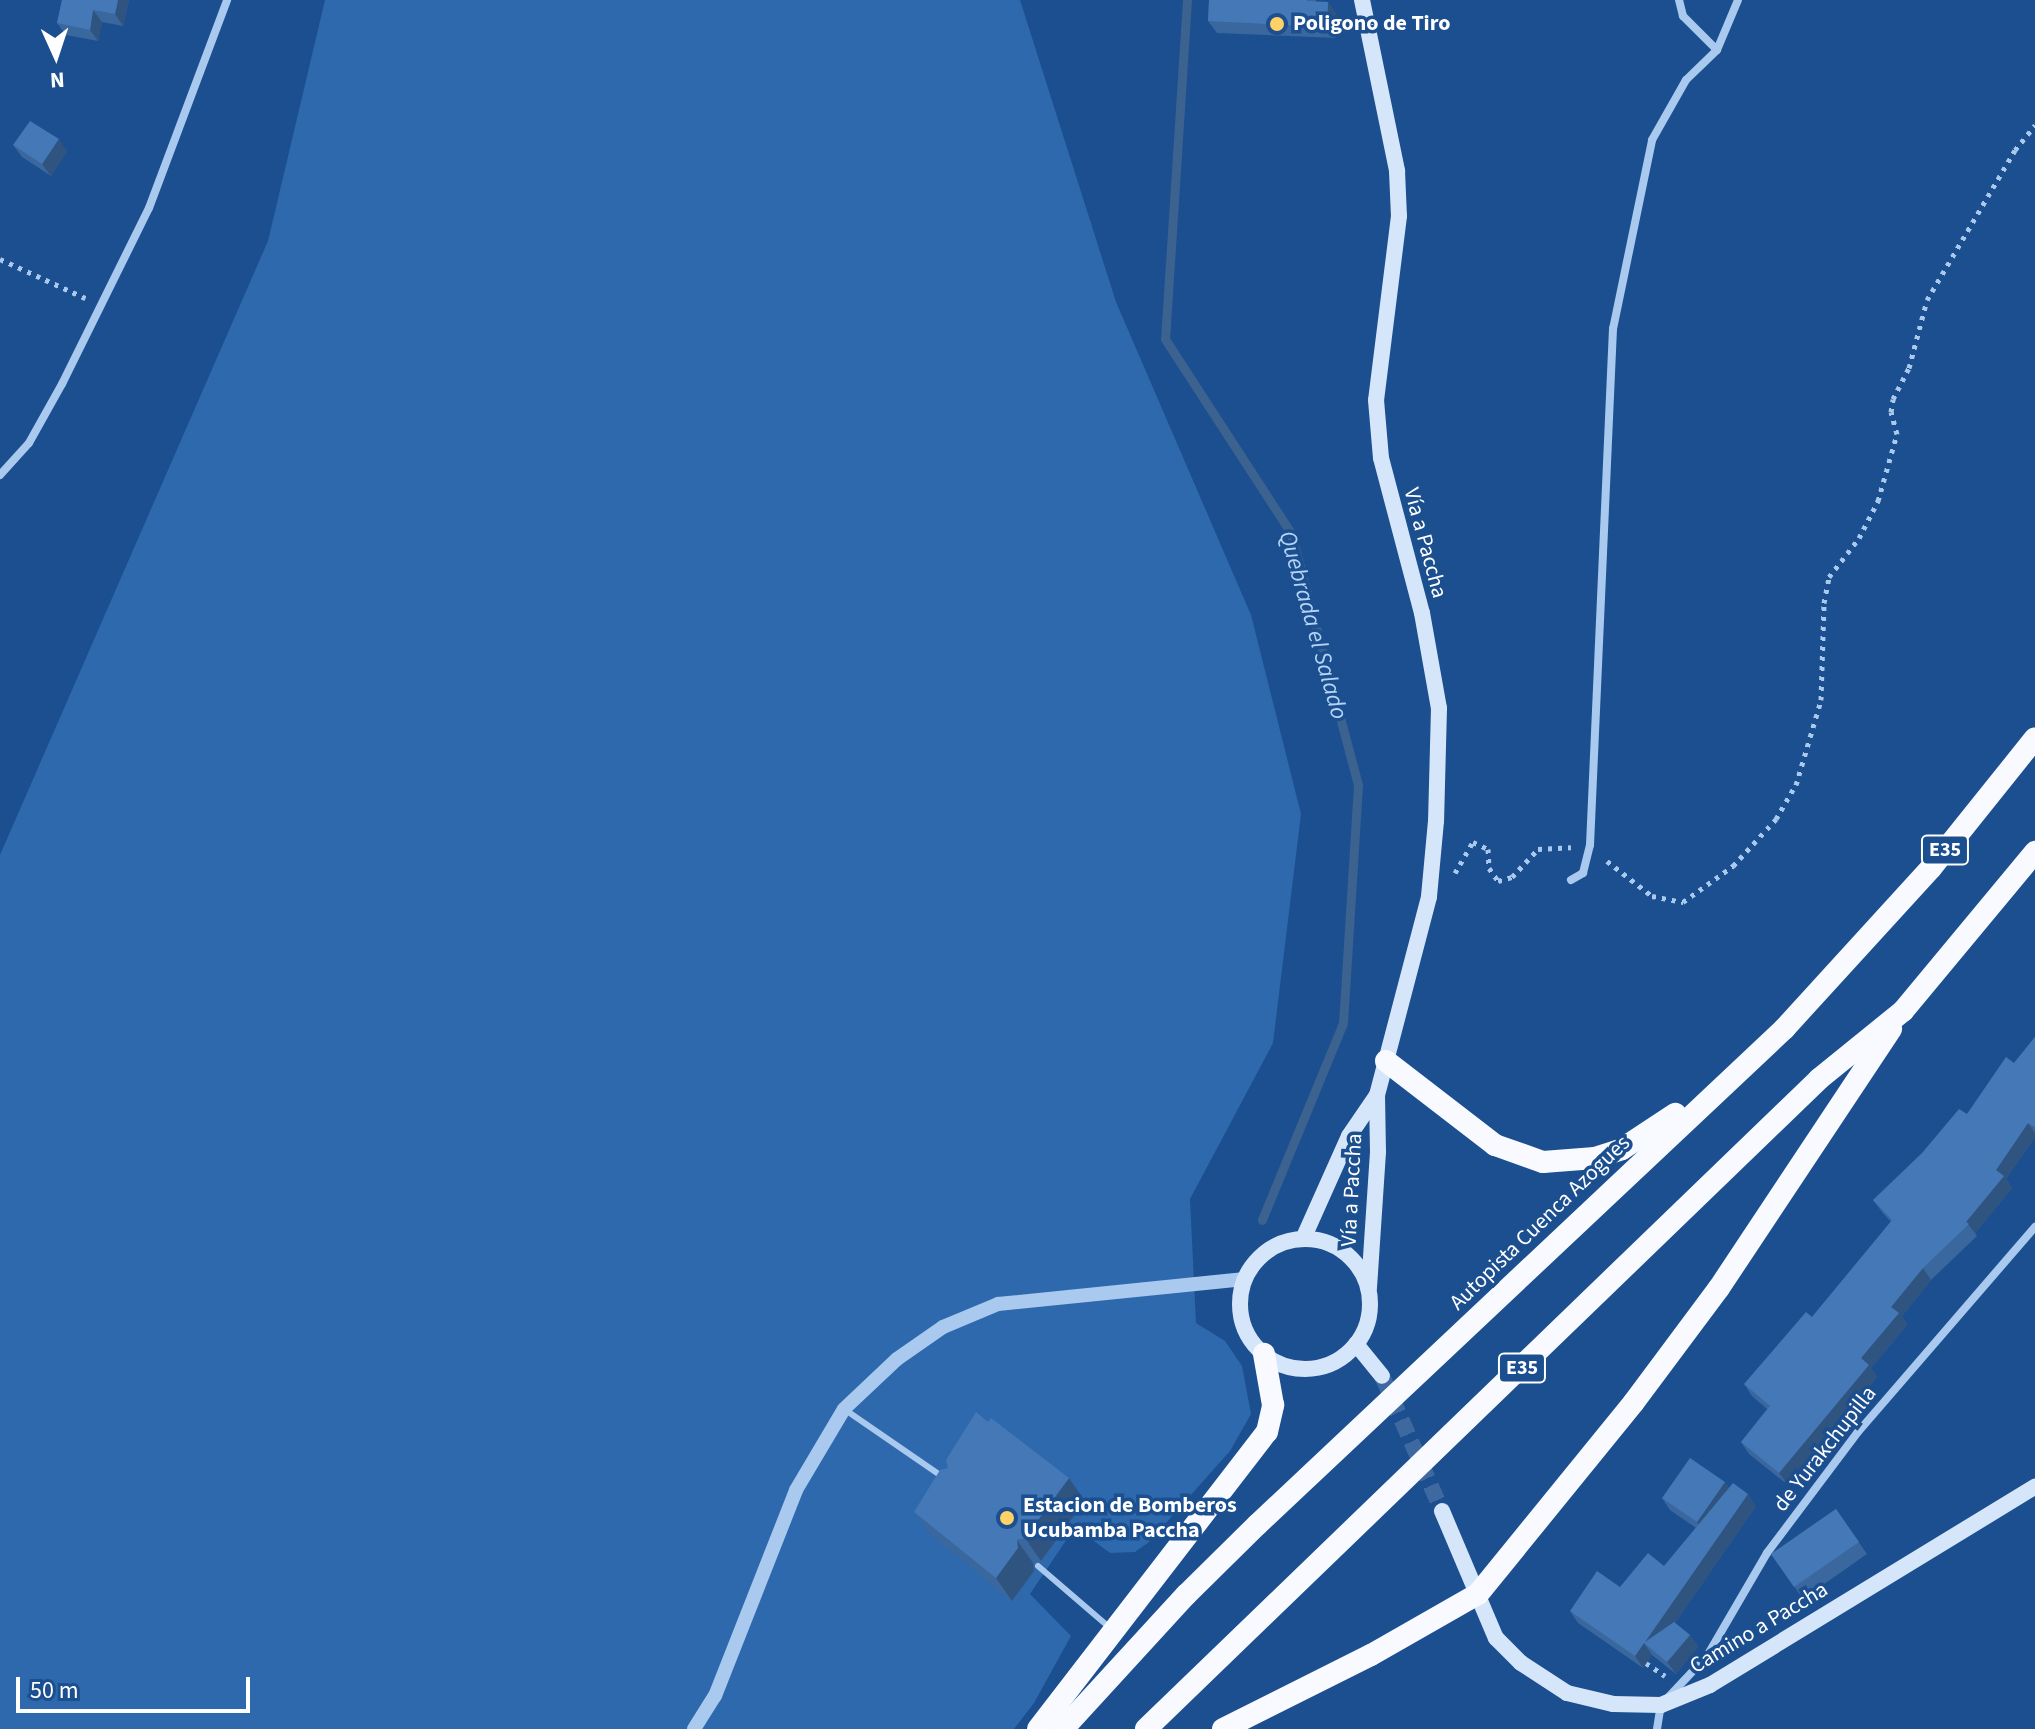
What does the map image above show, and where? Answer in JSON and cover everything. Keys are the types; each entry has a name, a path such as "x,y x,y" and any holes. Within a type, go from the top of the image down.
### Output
{"highway":[{"name":"Autopista Cuenca Azogues","path":"1063,1729 1186,1595 1257,1525 1793,1020 1931,868 2035,738"},
{"name":"E35","path":"1146,1729 1819,1079 1903,1011 2035,852"},
{"path":"1223,1729 1371,1655 1478,1594 1634,1402 1719,1288 1903,1011"},
{"path":"1386,1061 1495,1145 1543,1162 1595,1158 1622,1149 1744,1064"},
{"path":"1038,1729 1112,1629 1267,1432 1273,1405 1264,1354"}],"main road":[{"name":"Vía a Paccha","path":"1362,0 1397,171 1399,216 1376,400 1381,458 1422,613 1439,708 1436,821 1429,897 1377,1095 1378,1152 1369,1288"},
{"name":"Vía a Paccha","path":"1303,1239 1349,1136 1377,1095"},
{"path":"1303,1239 1325,1242 1344,1252 1359,1268 1369,1288 1370,1308 1366,1327 1356,1344 1341,1358 1323,1366 1302,1369 1282,1365 1264,1354 1250,1339 1242,1319 1240,1299 1245,1279 1268,1250 1303,1239"},
{"path":"1356,1344 1382,1376"},
{"name":"Camino a Paccha","path":"1442,1511 1496,1638 1521,1663 1567,1693 1613,1704 1661,1705 1710,1685 2035,1487"}],"street":[{"path":"0,475 29,443 149,208 227,0"},
{"path":"1679,0 1683,16 1717,50"},
{"path":"1571,880 1583,873 1590,845 1613,329 1652,140 1686,80 1717,50 1738,0"},
{"name":"de Yurakchupilla","path":"1661,1705 1707,1656 1767,1553 1858,1432 2035,1227"},
{"path":"694,1729 715,1696 796,1490 844,1409 897,1359 943,1327 998,1304 1245,1279"},
{"path":"1657,1729 1661,1705"}],"lane":[{"path":"844,1409 947,1479"},
{"path":"1038,1566 1112,1629"}],"path":[{"path":"1429,897 1449,884 1473,842 1488,849 1489,868 1498,881 1512,877 1538,849 1590,845 1612,869 1652,896 1683,902 1733,866 1776,819 1796,785 1821,700 1824,603 1829,577 1859,538 1878,501 1897,434 1891,412 1893,399 1909,368 1927,300 2015,150 2035,125"},
{"path":"0,259 100,305"}],"shaded area":[{"path":"325,0 1020,0 1116,302 1251,615 1301,814 1273,1043 1190,1199 1196,1323 1225,1341 1242,1366 1251,1414 1230,1451 1149,1542 1135,1552 1110,1553 1075,1527 1030,1594 1071,1636 1034,1703 1014,1729 0,1729 0,855 268,241"}],"building":[{"path":"62,0 118,0 115,14 93,10 90,30 57,23"},
{"name":"Poligono de Tiro","path":"1209,0 1328,2 1327,27 1208,21"},
{"path":"30,121 59,139 42,164 13,145"},
{"path":"2035,1037 2035,1126 2028,1123 1996,1170 2004,1176 1966,1222 1969,1224 1923,1268 1891,1307 1899,1313 1861,1358 1869,1365 1779,1473 1741,1442 1770,1406 1744,1384 1806,1312 1812,1317 1892,1220 1873,1200 1922,1153 1959,1109 1967,1114 2006,1057 2014,1063"},
{"name":"Estacion de Bomberos Ucubamba Paccha","path":"976,1412 988,1422 991,1418 1069,1478 1025,1538 1017,1540 1018,1548 996,1578 914,1512 940,1470 948,1468 946,1460"},
{"path":"1690,1458 1725,1482 1697,1522 1662,1498"},
{"path":"1733,1483 1748,1494 1645,1642 1674,1622 1690,1635 1667,1662 1644,1643 1635,1656 1570,1611 1597,1571 1620,1587 1648,1553 1664,1566"},
{"path":"1836,1509 1859,1542 1794,1587 1771,1554"}],"waterway":[{"name":"Quebrada el Salado","path":"1187,0 1165,339 1291,533 1358,785 1343,1023 1262,1220"}],"tunnel":[{"path":"1382,1376 1442,1511"}],"place":[{"name":"Poligono de Tiro","path":"1277,24"},
{"name":"Estacion de Bomberos Ucubamba Paccha","path":"1007,1518"}]}
